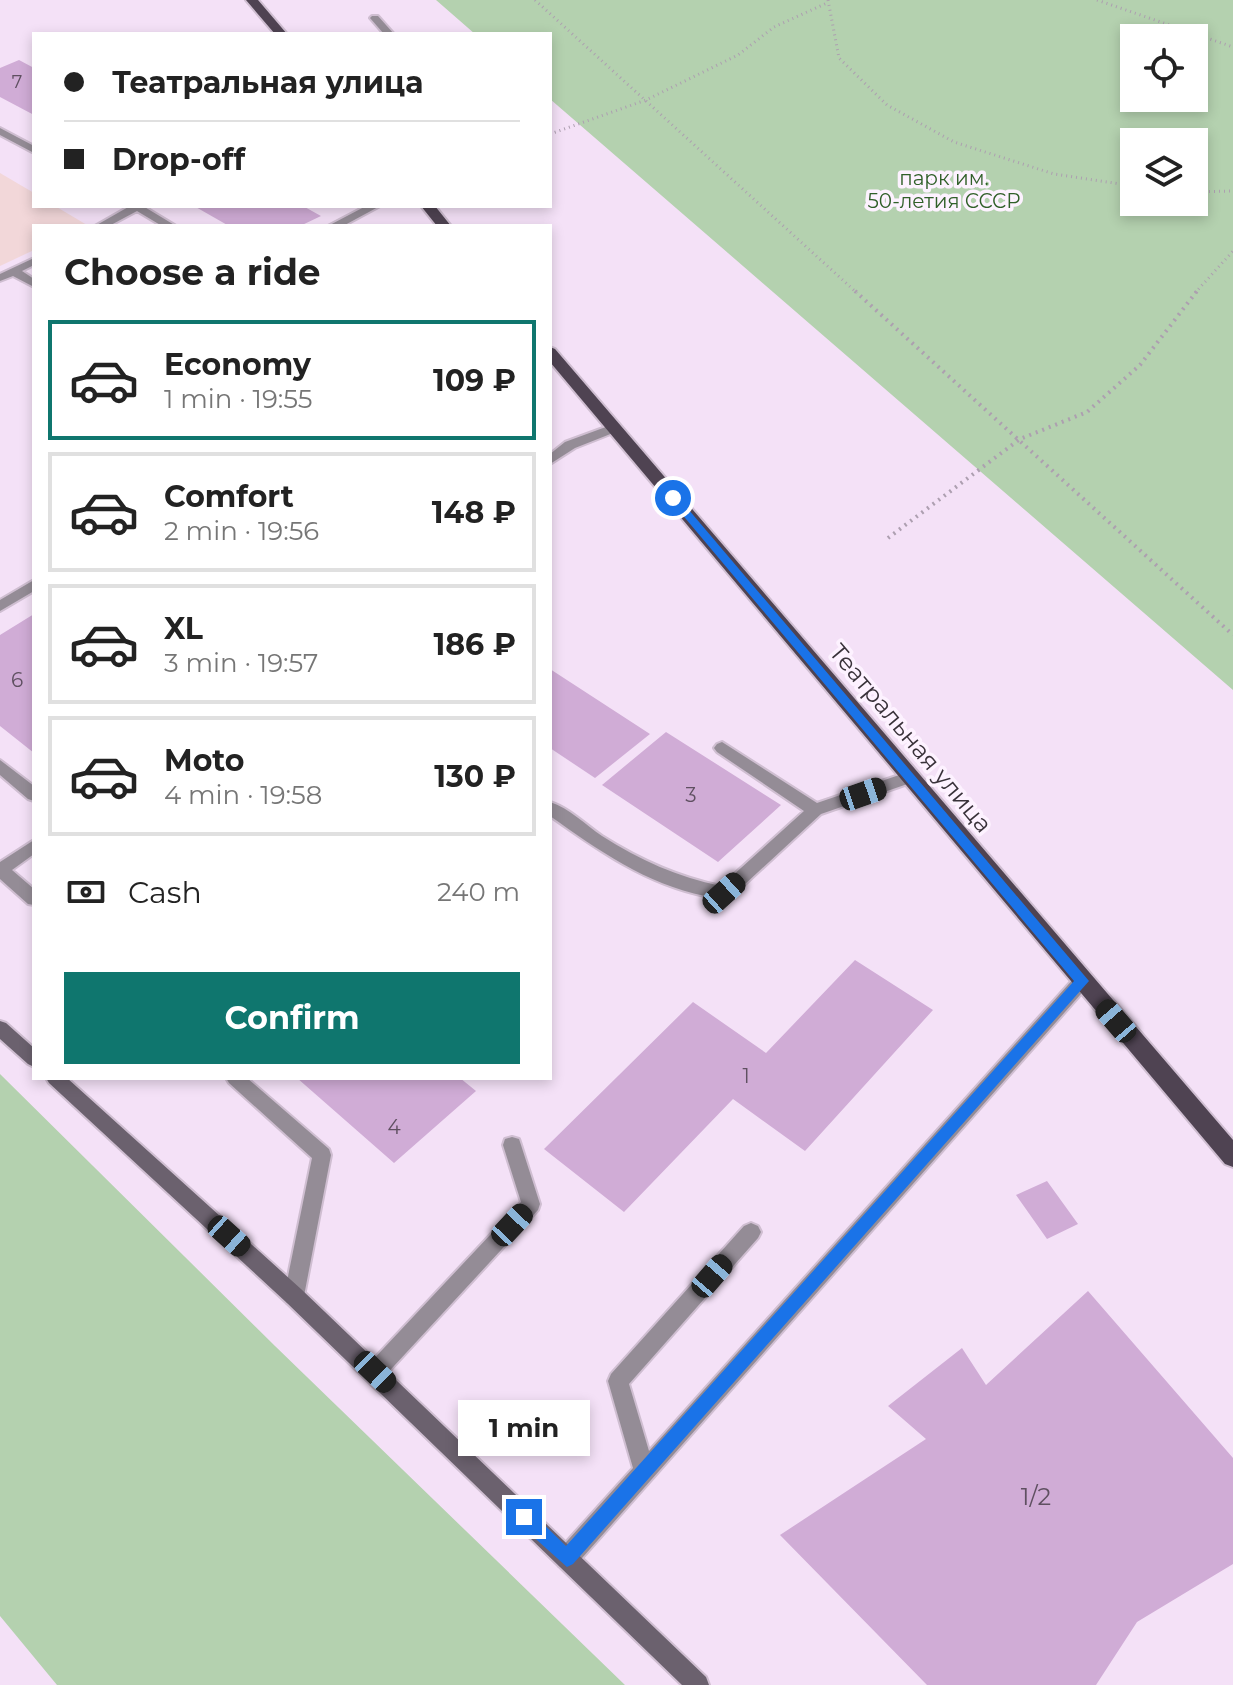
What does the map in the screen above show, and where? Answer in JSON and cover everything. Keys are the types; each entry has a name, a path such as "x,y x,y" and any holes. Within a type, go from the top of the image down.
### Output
{"main road":[{"path":"252,0 279,32"},
{"path":"430,208 442,224"},
{"name":"Театральная улица","path":"552,354 1233,1157"}],"street":[{"path":"0,1028 32,1057"},
{"path":"57,1080 375,1372 698,1685"}],"lane":[{"path":"375,18 387,32"},
{"path":"0,131 32,149"},
{"path":"105,224 134,208"},
{"path":"138,208 166,224"},
{"path":"355,208 362,212"},
{"path":"338,224 371,208"},
{"path":"0,278 32,262"},
{"path":"14,271 32,283"},
{"path":"552,458 570,445 614,428"},
{"path":"0,606 32,586"},
{"path":"722,748 815,810"},
{"path":"0,766 32,793"},
{"path":"552,809 628,862 683,887 724,893 815,810 911,777"},
{"path":"32,847 0,870 32,897"},
{"path":"567,1558 1082,981"},
{"path":"237,1080 322,1155 294,1296"},
{"path":"375,1372 531,1204 512,1145"},
{"path":"644,1469 618,1381 751,1232"}],"path":[{"path":"535,0 1233,635"},
{"path":"1097,0 1233,47"},
{"path":"552,133 646,100 738,55 774,27 827,1 839,58 887,105 954,142 1054,174 1120,184"},
{"path":"1208,192 1233,191"},
{"path":"888,538 1020,439 1087,412 1140,365 1212,272 1233,251"}],"shaded area":[{"path":"0,173 32,192 32,208 58,208 85,224 32,224 32,251 0,266"}],"green space":[{"name":"парк им. 50-летия СССР","path":"436,0 1233,0 1233,690 552,101 552,32 473,32"},
{"path":"0,1074 625,1685 57,1685 0,1616"}],"building":[{"path":"19,60 32,67 32,114 0,97 0,68"},
{"path":"198,208 307,208 321,216 304,224 226,224"},
{"path":"32,615 32,751 0,726 0,635"},
{"path":"552,670 650,734 595,778 552,749"},
{"path":"666,732 781,805 718,862 602,785"},
{"path":"855,960 933,1010 805,1151 733,1099 624,1212 544,1149 693,1002 766,1053"},
{"path":"299,1080 462,1080 476,1091 394,1163"},
{"path":"1047,1181 1078,1224 1047,1239 1016,1195"},
{"path":"1088,1291 1233,1458 1233,1564 1137,1622 1096,1685 927,1685 780,1535 926,1439 888,1406 962,1348 986,1385"}],"route":[{"path":"524,1517 567,1558 1082,981 673,498"}]}
